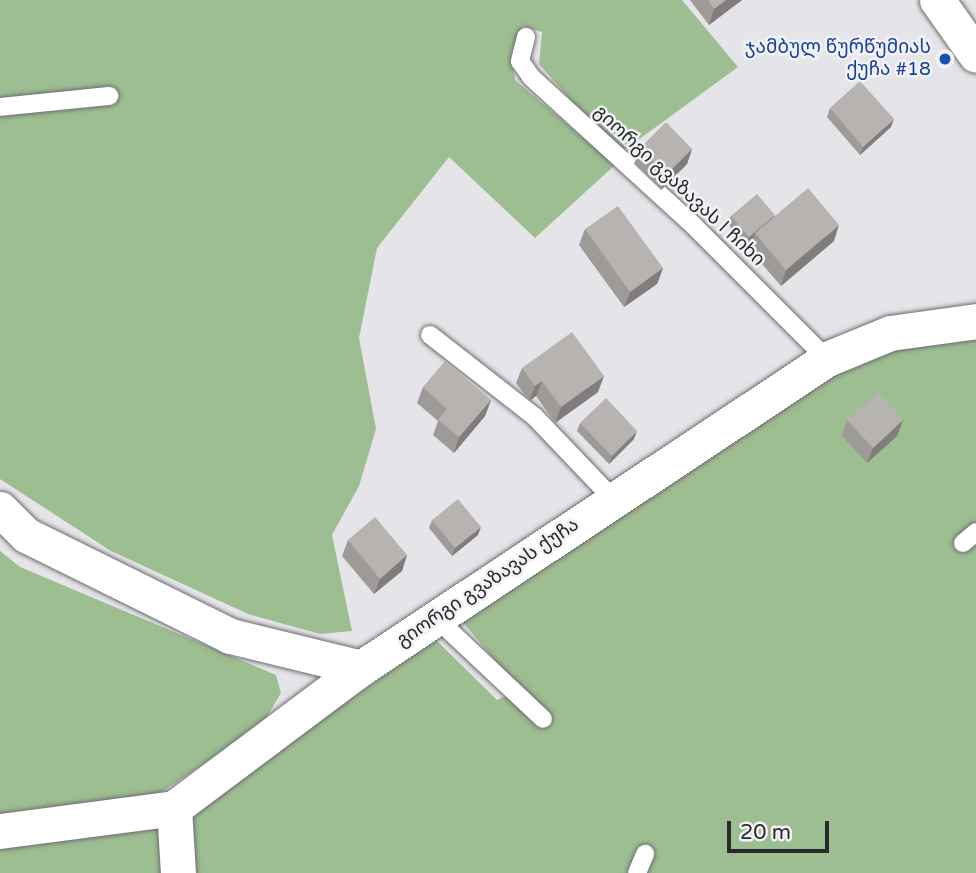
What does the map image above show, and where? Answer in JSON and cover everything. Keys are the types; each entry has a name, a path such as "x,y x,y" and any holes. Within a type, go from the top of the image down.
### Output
{"street":[{"path":"937,0 976,55"},
{"name":"გიორგი გვაზავას ქუჩა","path":"0,831 174,808 361,668 827,359 890,332 976,321"},
{"path":"0,509 26,535 230,636 361,668"},
{"path":"174,808 178,873"}],"lane":[{"name":"გიორგი გვაზავას I ჩიხი","path":"526,37 520,61 531,77 695,226 827,359"},
{"path":"0,107 108,96"},
{"path":"429,335 535,417 614,500"},
{"path":"436,618 543,719"},
{"path":"637,873 645,853"}],"green space":[{"path":"0,0 682,0 738,67 619,154 539,64 542,32 523,26 511,53 515,80 615,165 535,238 449,157 377,248 359,338 376,429 359,486 332,535 352,631 320,634 248,614 111,551 0,479"},
{"path":"911,340 976,340 976,873 190,873 190,809 436,640 497,700 520,690 455,613 851,363"},
{"path":"0,551 20,567 276,675 281,693 263,723 150,800 0,821"},
{"path":"138,828 157,829 170,847 172,873 0,873 0,845"}],"building":[{"path":"708,0 726,0 714,9"},
{"path":"860,81 894,119 863,147 830,108"},
{"path":"666,122 692,149 666,175 640,148"},
{"path":"808,188 839,225 786,270 755,233"},
{"path":"757,194 775,215 749,237 731,216"},
{"path":"618,206 663,268 630,292 585,229"},
{"path":"572,332 604,376 561,407 542,381 535,386 522,368"},
{"path":"445,361 491,400 459,437 438,420 447,409 423,387"},
{"path":"878,392 903,420 873,448 847,420"},
{"path":"606,398 637,431 612,456 580,423"},
{"path":"458,499 481,527 455,548 432,520"},
{"path":"375,517 407,555 380,579 348,540"}],"place":[{"name":"ჯამბულ წურწუმიას ქუჩა #18","path":"945,59"}]}
